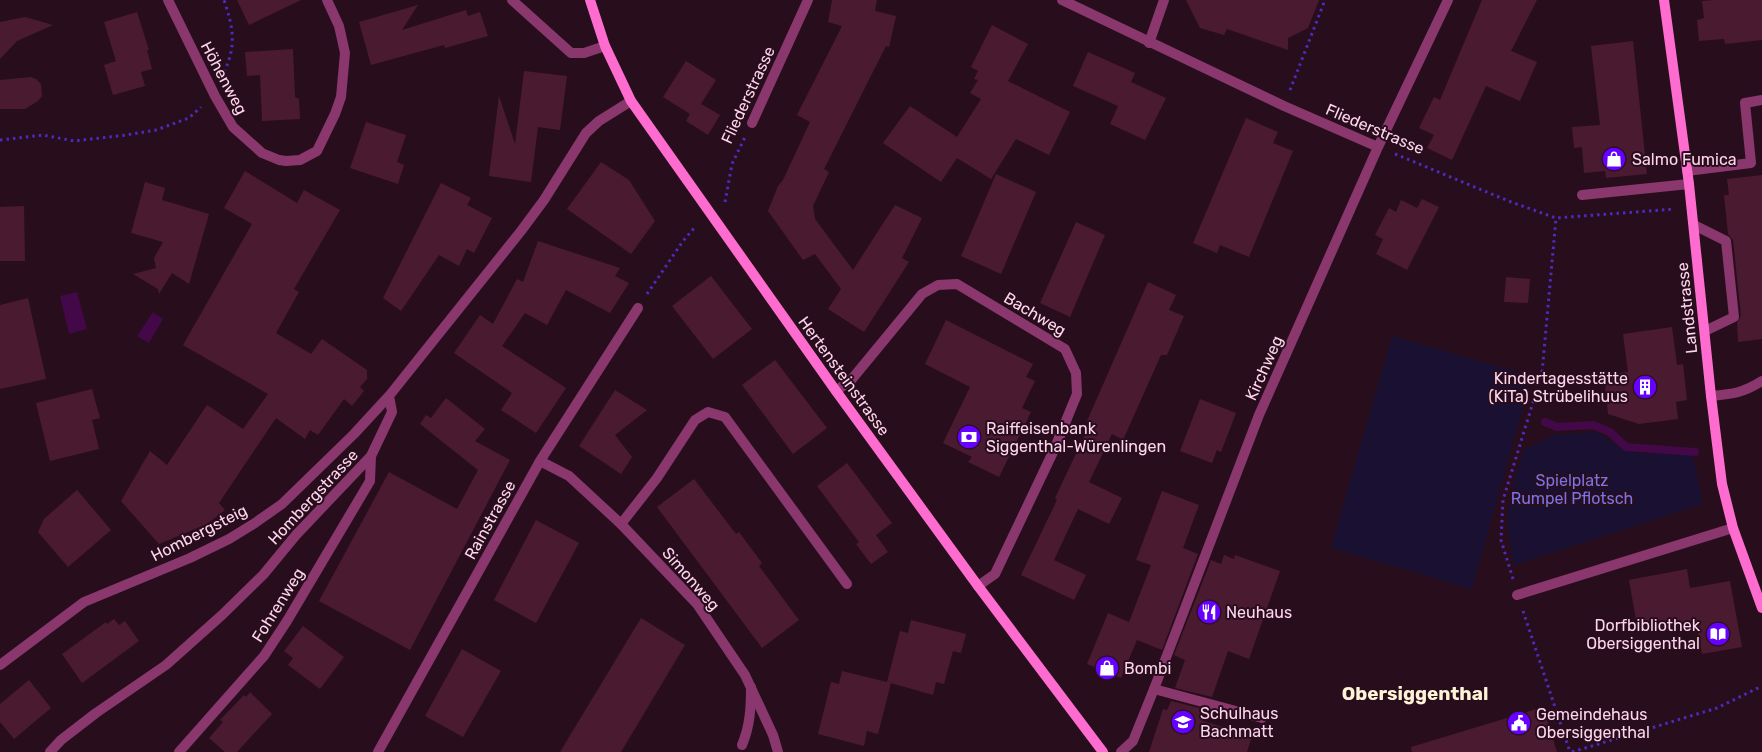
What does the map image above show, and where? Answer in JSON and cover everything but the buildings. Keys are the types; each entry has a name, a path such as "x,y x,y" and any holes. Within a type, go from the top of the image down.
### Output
{"street":[{"name":"Höhenweg","path":"168,0 232,127 262,152 279,160 300,160 317,151 341,97 345,54 339,26 327,0"},
{"path":"512,0 571,54 606,46"},
{"name":"Hertensteinstrasse","path":"590,0 606,46 632,101 836,391 978,586 1103,752"},
{"name":"Fliederstrasse","path":"752,123 808,0"},
{"name":"Fliederstrasse","path":"1062,0 1284,106 1378,148"},
{"path":"1149,42 1164,0"},
{"name":"Kirchweg","path":"1121,752 1133,741 1259,414 1378,148 1448,0"},
{"name":"Landstrasse","path":"1664,0 1692,207 1722,484 1734,528 1762,608"},
{"path":"1687,171 1751,163 1745,103 1762,100"},
{"path":"389,396 521,231 544,200 586,133 599,121 632,101"},
{"path":"1582,196 1689,184"},
{"path":"1694,225 1726,241 1733,307 1734,317 1705,331"},
{"name":"Bachweg","path":"836,391 852,379 922,294 938,285 957,284 1065,349 1076,373 1077,394 1054,450 994,574 978,586"},
{"name":"Rainstrasse","path":"381,751 540,461 638,308"},
{"path":"1711,396 1747,391 1762,381"},
{"name":"Hombergstrasse","path":"50,752 61,740 96,713 166,666 222,616 263,575 296,535 371,456 392,412 389,396"},
{"name":"Hombergsteig","path":"0,665 84,602 190,558 229,539 282,504 389,396"},
{"path":"621,524 657,478 695,420 708,412 725,417 846,584"},
{"name":"Fohrenweg","path":"179,752 264,656 287,621 370,481 371,456"},
{"name":"Simonweg","path":"540,461 569,476 621,524 697,604 745,675 773,735 778,752"},
{"path":"1517,595 1734,528"},
{"path":"742,745 748,724 751,687"},
{"path":"1154,689 1262,718"}],"path":[{"path":"0,140 43,135 74,142 156,130 189,118 215,96 228,64 234,34 224,0"},
{"path":"1284,106 1325,0"},
{"name":"Fliederstrasse","path":"724,205 732,164 752,123"},
{"name":"Fliederstrasse","path":"1378,148 1511,202 1556,218 1692,207"},
{"path":"1556,218 1542,373 1503,500 1501,540 1517,595 1571,752 1717,708 1762,686"},
{"path":"638,308 683,241 695,227"}],"green space":[{"path":"1392,336 1532,376 1472,589 1331,548"},
{"name":"Spielplatz Rumpel Pflotsch","path":"1598,432 1625,451 1649,454 1692,452 1703,504 1514,565 1507,524 1510,496 1523,450 1553,435"}],"shaded area":[{"path":"77,292 87,329 69,334 60,296"},
{"path":"153,312 163,319 149,343 137,336"}],"waterway":[{"path":"1545,422 1557,427 1593,425 1610,432 1626,447 1695,452"}],"place":[{"name":"Salmo Fumica","path":"1614,159"},
{"name":"Kindertagesstätte (KiTa) Strübelihuus","path":"1645,387"},
{"name":"Raiffeisenbank Siggenthal-Würenlingen","path":"969,437"},
{"name":"Neuhaus","path":"1209,612"},
{"name":"Dorfbibliothek Obersiggenthal","path":"1718,634"},
{"name":"Bombi","path":"1107,668"},
{"name":"Schulhaus Bachmatt","path":"1183,722"},
{"name":"Gemeindehaus Obersiggenthal","path":"1519,723"}],"district":[{"name":"Obersiggenthal","path":"1415,693"}]}
